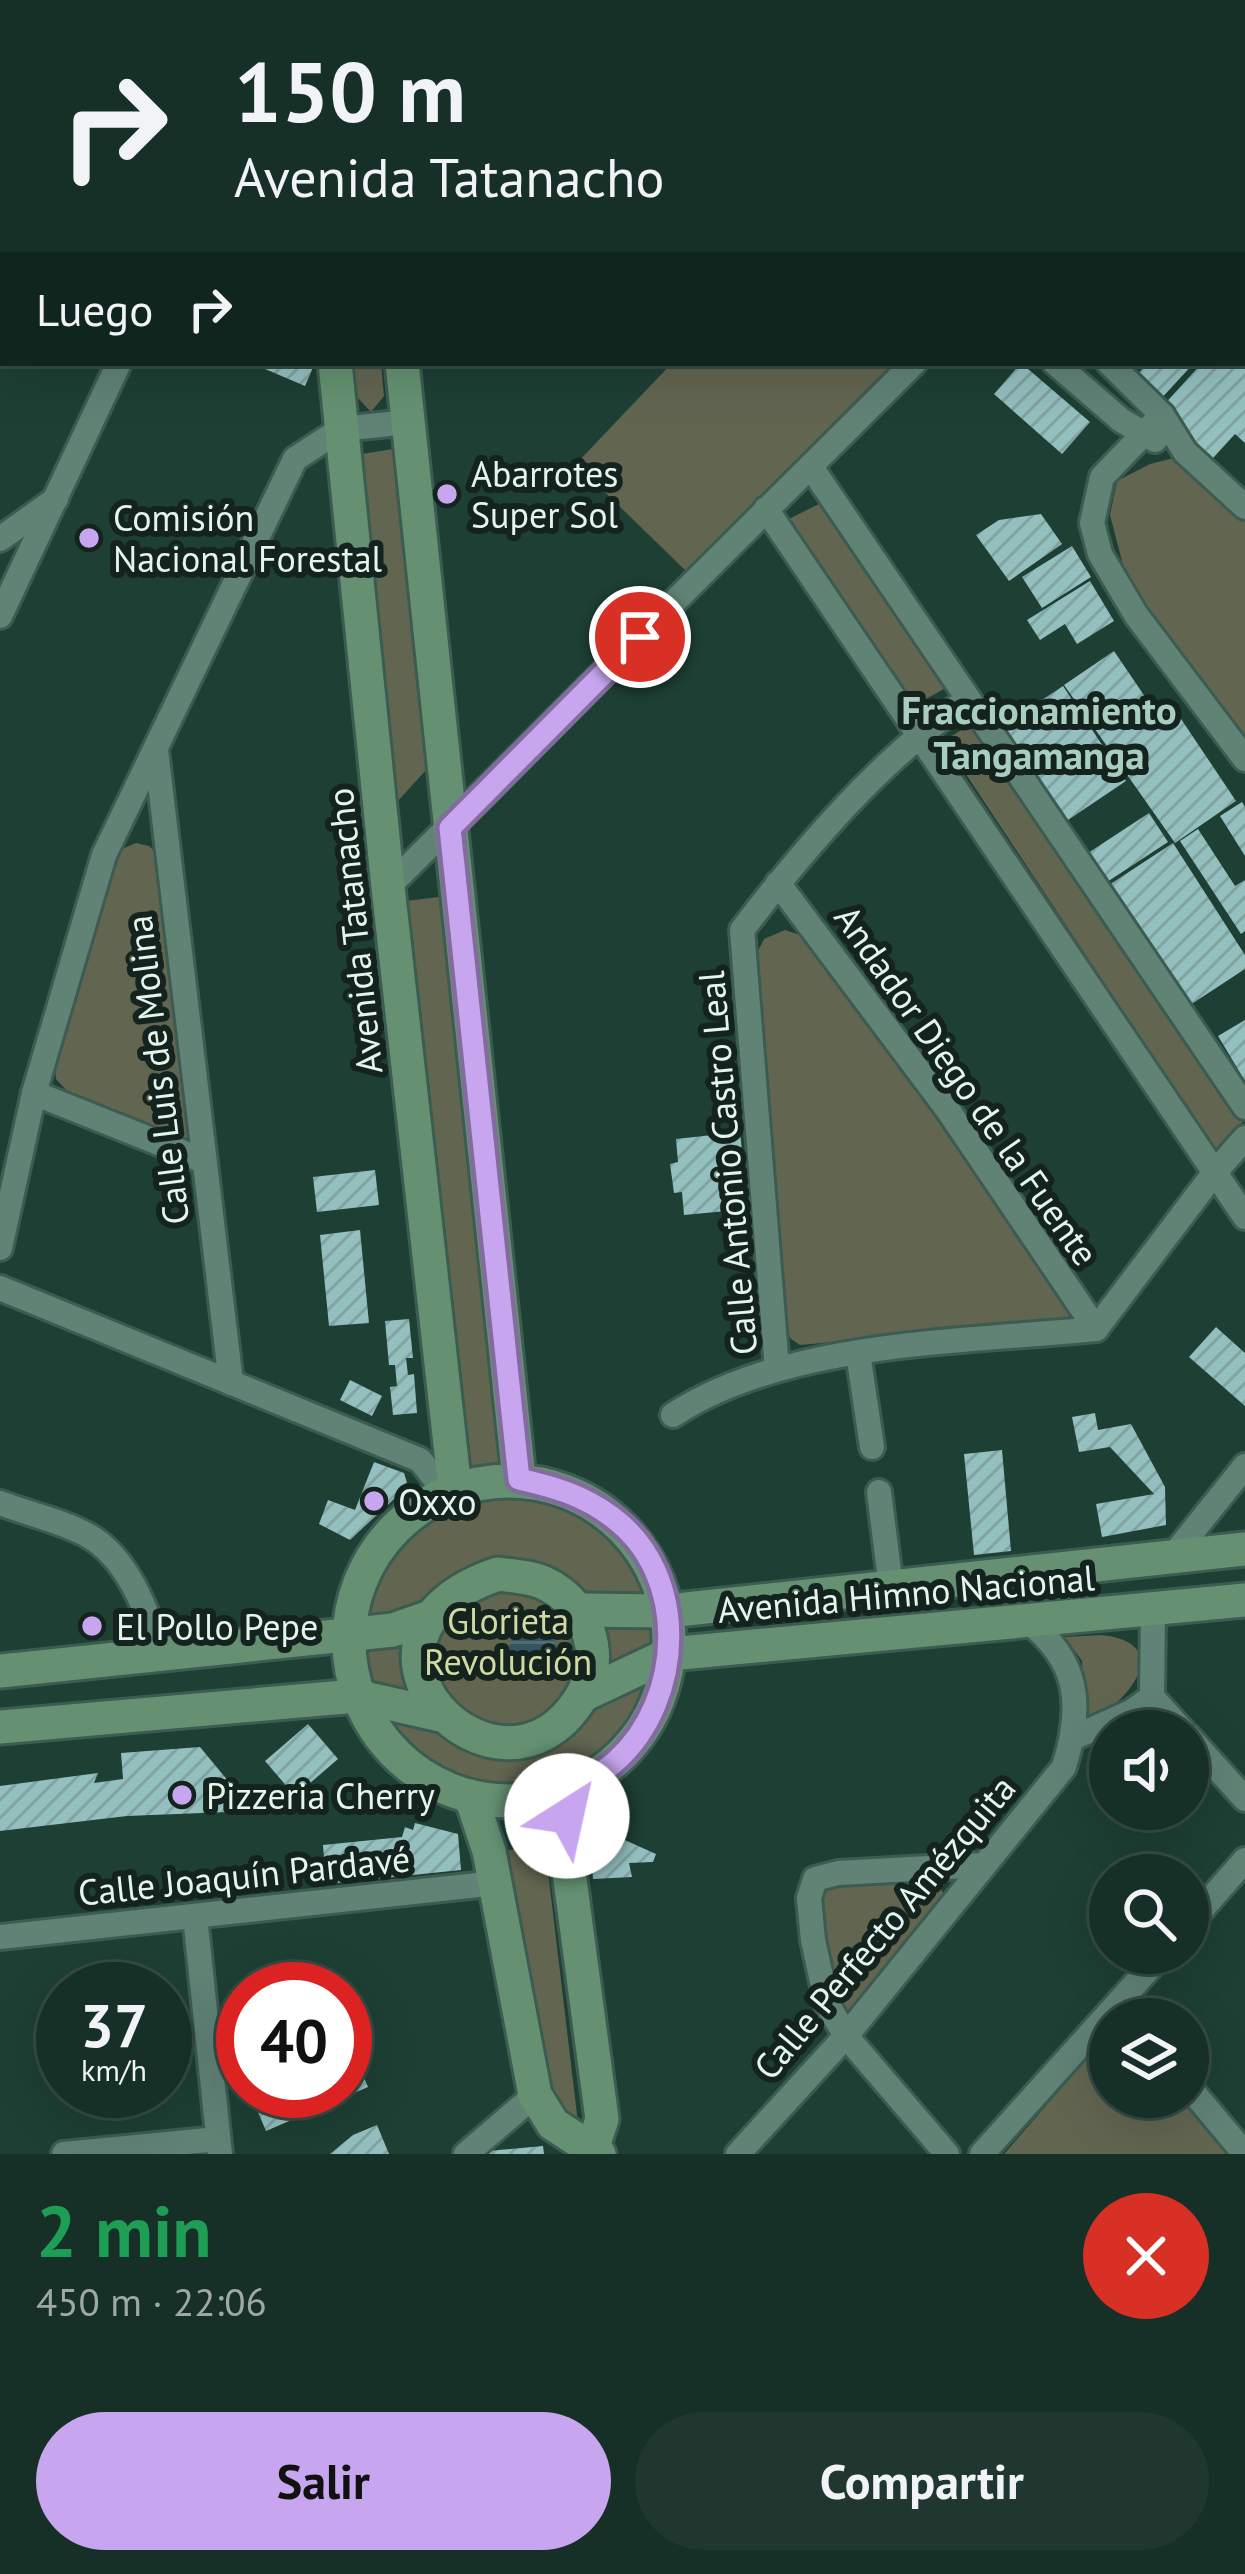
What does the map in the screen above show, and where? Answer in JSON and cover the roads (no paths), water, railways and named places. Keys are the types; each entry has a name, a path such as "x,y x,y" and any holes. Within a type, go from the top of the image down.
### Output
{"street":[{"path":"0,616 118,366"},
{"name":"Avenida Tatanacho","path":"334,366 451,1491"},
{"path":"402,366 519,1479"},
{"path":"388,886 911,366"},
{"path":"1059,366 1144,435 1185,452"},
{"path":"1112,366 1162,415 1185,452 1245,507"},
{"path":"1162,415 1102,477 1092,523 1100,554 1136,615 1245,759"},
{"path":"0,1248 34,1093 104,855 295,459 341,429 408,422"},
{"path":"811,466 1245,1107"},
{"path":"0,539 58,497"},
{"path":"766,509 1245,1216"},
{"name":"Calle Antonio Castro Leal","path":"966,701 917,734 778,883 742,930 777,1369 858,1353 1096,1329"},
{"name":"Calle Luis de Molina","path":"155,748 230,1383"},
{"name":"Andador Diego de la Fuente","path":"778,883 948,1110 1096,1329"},
{"path":"34,1093 204,1161"},
{"path":"1096,1329 1245,1138"},
{"path":"0,1288 420,1460 451,1491"},
{"path":"858,1353 872,1448"},
{"path":"673,1415 703,1395 777,1369"},
{"path":"1172,1557 1245,1466"},
{"path":"519,1479 571,1491 616,1519 650,1561 668,1611 670,1654 650,1718 616,1762 568,1791 514,1802 471,1797 418,1775 381,1740 356,1696 346,1634 354,1593 378,1545 417,1508 451,1491 519,1479"},
{"path":"879,1492 891,1587"},
{"path":"0,1503 90,1537 112,1556 143,1601 162,1654"},
{"name":"Avenida Himno Nacional","path":"580,1610 668,1611 1245,1549"},
{"path":"499,1574 543,1582 580,1610 591,1637 592,1666 584,1695 566,1718 544,1734 517,1742 489,1742 462,1732 440,1715 425,1690 418,1663 420,1634 446,1599 499,1574"},
{"name":"Avenida Himno Nacional","path":"584,1695 670,1654 1245,1600"},
{"path":"1153,1610 1152,1697 1164,1710"},
{"path":"0,1671 393,1630 430,1617"},
{"path":"1026,1620 1051,1638 1071,1678 1076,1704 1073,1738 1131,1712 1152,1697"},
{"path":"0,1727 356,1696 440,1715"},
{"name":"Calle Perfecto Amézquita","path":"738,2154 846,2036 1064,1767 1073,1738"},
{"path":"1209,1759 1245,1799"},
{"path":"471,1797 496,1883 536,2095 553,2124 594,2152 602,2119 565,1842 568,1791"},
{"path":"1209,1901 1245,1860"},
{"path":"947,2154 846,2036 827,2004 809,1898 815,1879 838,1873 984,1864"},
{"name":"Calle Joaquín Pardavé","path":"0,1937 496,1883"},
{"path":"64,2154 219,2146 195,1916"},
{"path":"982,2154 1089,2048"},
{"path":"466,2154 536,2095"},
{"path":"1209,2111 1245,2154"}],"water":[{"path":"533,1625 549,1630 559,1652 554,1667 532,1677 514,1666 509,1651 515,1636"}],"place":[{"name":"Abarrotes Super Sol","path":"447,494"},
{"name":"Comisión Nacional Forestal","path":"89,538"},
{"name":"Oxxo","path":"374,1501"},
{"name":"El Pollo Pepe","path":"92,1626"},
{"name":"Pizzeria Cherry","path":"182,1795"}],"district":[{"name":"Fraccionamiento Tangamanga","path":"1039,732"}],"park label":[{"name":"Glorieta Revolución","path":"508,1640"}]}
